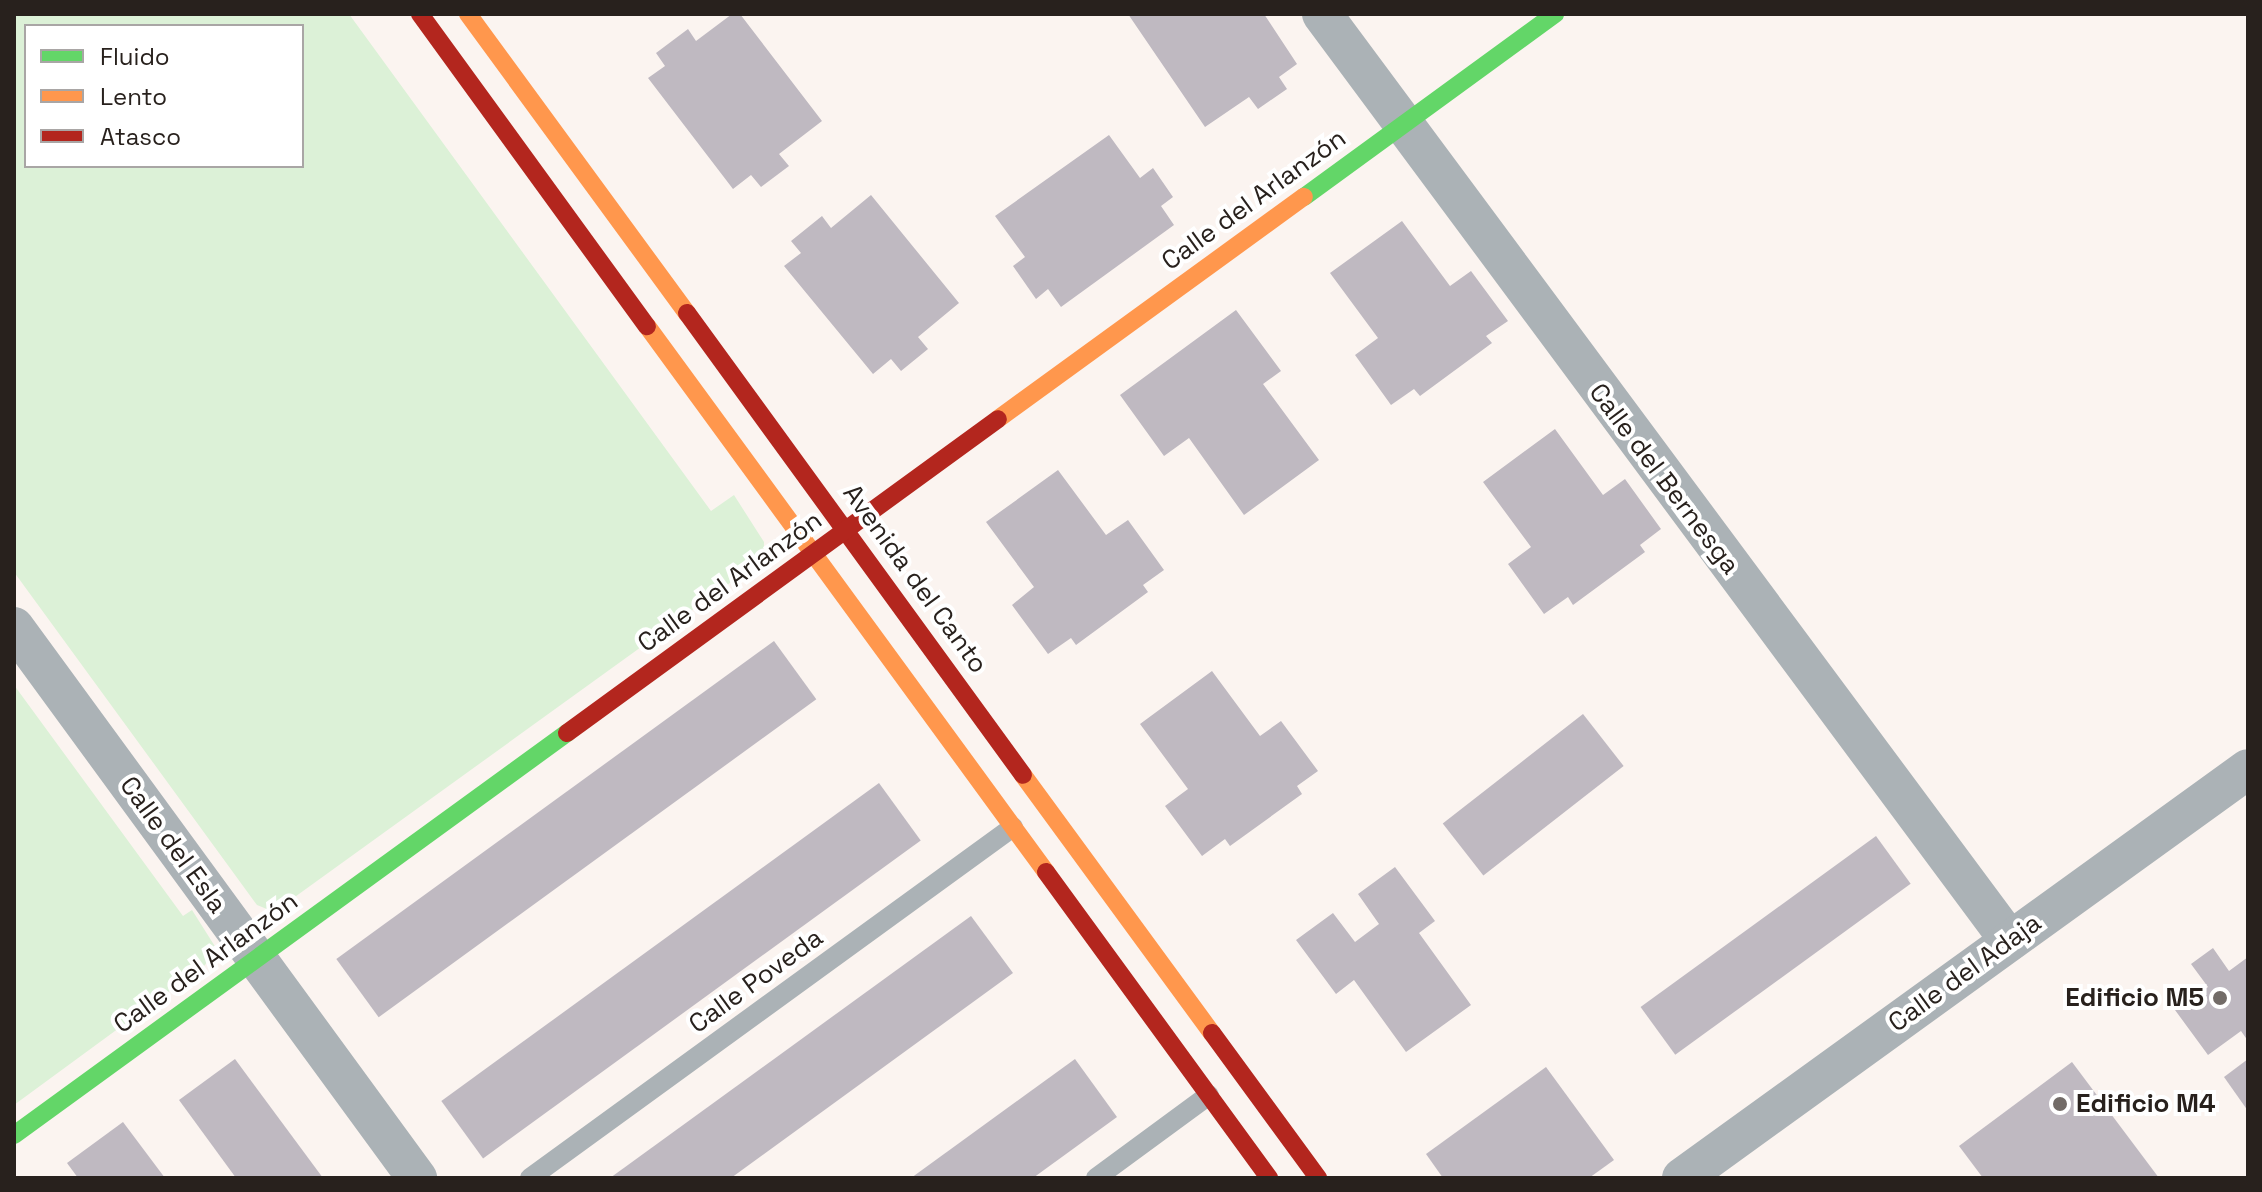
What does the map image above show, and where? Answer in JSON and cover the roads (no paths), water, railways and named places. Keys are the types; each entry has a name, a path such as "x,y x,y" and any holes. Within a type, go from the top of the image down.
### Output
{"main road":[{"path":"420,14 1269,1178"},
{"name":"Avenida del Canto","path":"468,14 1318,1178"},
{"name":"Calle del Arlanzón","path":"14,1135 1555,14"}],"street":[{"name":"Calle del Bernesga","path":"1322,14 2010,941"},
{"name":"Calle del Esla","path":"14,627 417,1178"},
{"name":"Calle del Adaja","path":"1682,1178 2248,769"}],"lane":[{"name":"Calle Poveda","path":"530,1178 1013,827"},
{"path":"1096,1178 1209,1095"}],"place":[{"name":"Edificio M5","path":"2220,998"},
{"name":"Edificio M4","path":"2060,1104"}]}
